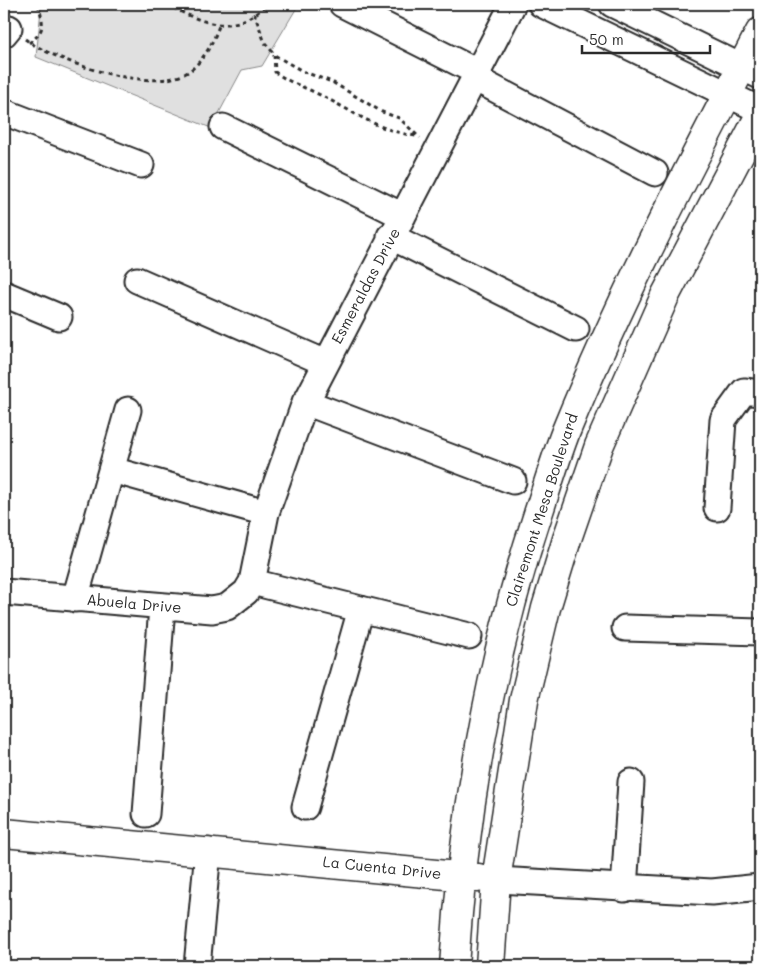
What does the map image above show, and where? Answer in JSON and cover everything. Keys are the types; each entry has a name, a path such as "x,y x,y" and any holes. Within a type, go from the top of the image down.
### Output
{"main road":[{"name":"Clairemont Mesa Boulevard","path":"454,966 460,876 488,693 512,599 562,441 632,281 728,93 751,72 760,32"},
{"path":"490,966 496,880 524,700 546,608 596,455 665,296 760,115"},
{"name":"La Cuenta Drive","path":"4,833 496,880"}],"street":[{"path":"342,4 655,173"},
{"name":"Esmeraldas Drive","path":"252,582 266,513 305,402 513,4"},
{"path":"540,4 760,110"},
{"path":"612,4 751,72"},
{"path":"4,112 141,165"},
{"path":"223,127 576,329"},
{"path":"137,280 326,363"},
{"path":"4,294 59,317"},
{"path":"717,508 723,420 752,392"},
{"path":"305,402 513,481"},
{"path":"75,598 128,410"},
{"path":"112,470 266,513"},
{"path":"252,582 469,636"},
{"name":"Abuela Drive","path":"4,592 212,610 227,607 246,592 252,582"},
{"path":"146,814 162,606"},
{"path":"305,807 361,609"},
{"path":"625,628 760,632"},
{"path":"624,888 631,782"},
{"path":"197,966 208,852"},
{"name":"La Cuenta Drive","path":"496,880 712,892 760,887"}],"path":[{"path":"29,42 39,36 43,23 38,4"},
{"path":"166,4 207,24 236,23 268,4"},
{"path":"254,13 265,43 274,53 304,72 332,82 382,112 399,118 417,136 437,150"},
{"path":"6,31 47,53 74,64 148,81 177,76 192,70 213,43 220,24"},
{"path":"274,53 275,72 297,86 316,93 375,125 398,133 417,136"}],"shaded area":[{"path":"38,4 299,4 262,66 242,70 211,128 36,57 41,10"}]}
